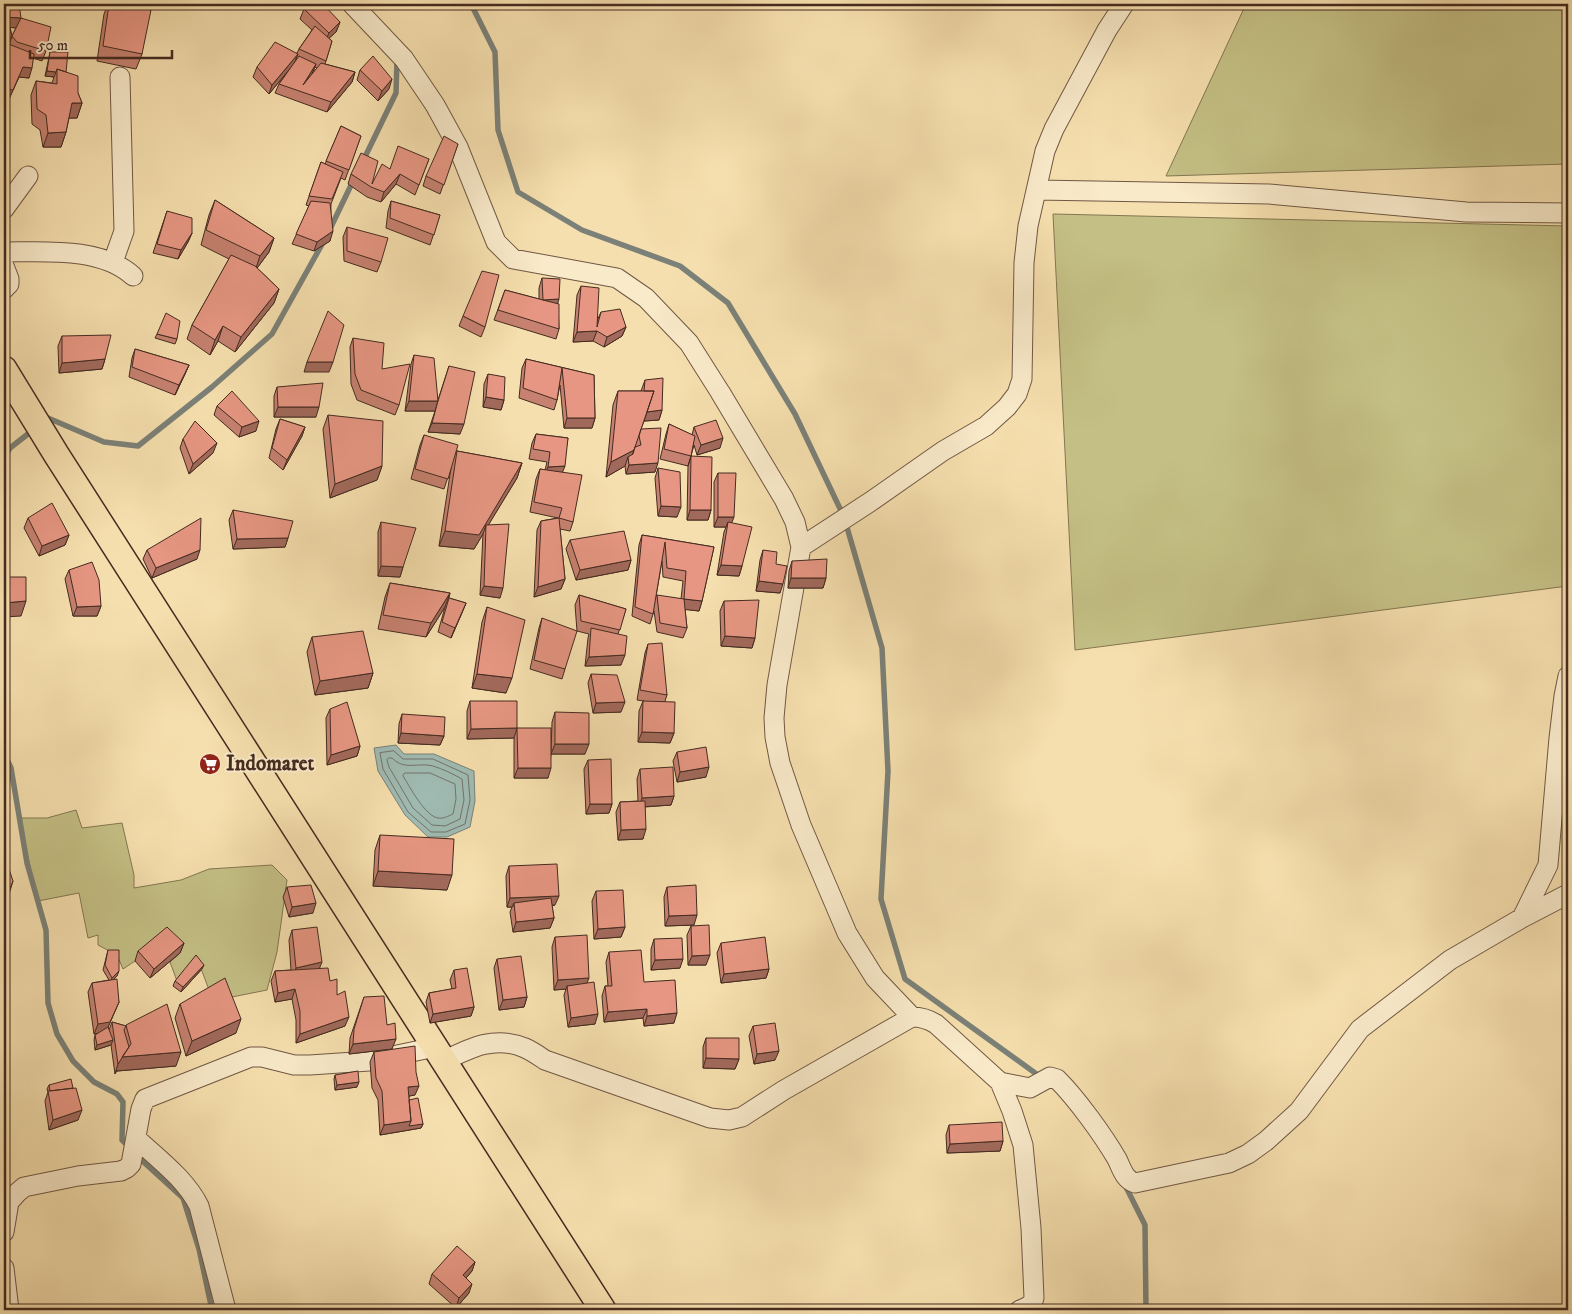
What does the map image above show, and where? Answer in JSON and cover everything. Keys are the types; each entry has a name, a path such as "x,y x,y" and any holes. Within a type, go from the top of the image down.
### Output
{"main road":[{"path":"4,369 56,454 603,1310"}],"street":[{"path":"352,4 404,59 435,105 458,147 496,242 513,259 617,278 646,298 689,343 784,499 795,522 801,547 777,685 774,718 775,737 780,763 801,825 847,933 875,978 912,1017"},
{"path":"801,547 943,451 986,426 1008,407 1017,394 1022,379 1024,263 1028,226 1045,151 1054,129 1107,30 1124,4"},
{"path":"113,262 124,231 120,77"},
{"path":"4,209 28,176"},
{"path":"1037,190 1269,194 1466,212 1568,213"},
{"path":"4,252 51,252 89,256 113,262 124,267 133,276"},
{"path":"4,266 9,284 4,290"},
{"path":"1522,918 1548,865 1559,738 1568,676"},
{"path":"1000,1082 1030,1088 1050,1077 1056,1079 1107,1143 1118,1160 1125,1177 1135,1183 1228,1163 1248,1154 1300,1111 1360,1029 1450,960 1522,918 1568,894"},
{"path":"4,1232 6,1200 24,1187 78,1176 121,1171 127,1168 131,1164 141,1109 145,1099 251,1057 262,1057 294,1065 319,1064 440,1054 482,1044 503,1042 524,1048 545,1060 710,1118 729,1120 742,1116 912,1017 924,1018 936,1024 1000,1082 1012,1111 1022,1145 1030,1218 1034,1298 1033,1303 1020,1310"},
{"path":"135,1141 182,1181 192,1193 199,1206 226,1310"},
{"path":"4,1268 9,1310"}],"shaded area":[{"path":"1246,4 1568,4 1568,164 1166,176"},
{"path":"1053,214 1568,226 1568,586 1075,650"},
{"path":"76,810 82,828 122,823 134,875 134,888 181,880 209,869 272,865 287,880 277,952 267,990 222,999 212,998 196,955 177,981 170,962 180,953 135,961 123,969 117,955 98,945 98,935 88,938 79,893 38,901 19,818 47,818"}],"water":[{"path":"396,745 404,754 434,754 474,771 475,801 470,827 447,837 428,837 405,815 378,771 374,748"}],"building":[{"path":"4,4 19,4 21,18 4,17"},
{"path":"109,4 127,4 151,10 142,54 103,46"},
{"path":"307,4 323,4 340,22 329,33 304,9"},
{"path":"21,18 51,27 46,51 17,42 12,36"},
{"path":"8,23 12,36 6,43 34,54 32,68 23,67 13,90 4,89 4,24"},
{"path":"315,26 332,41 326,61 299,49"},
{"path":"275,42 298,54 272,85 257,67"},
{"path":"50,52 68,52 66,72 57,69 56,72 47,71"},
{"path":"299,56 316,64 303,85 321,63 355,72 331,102 279,84"},
{"path":"373,56 392,79 382,91 360,70"},
{"path":"57,69 78,76 78,93 82,103 72,103 66,132 48,133 46,115 37,109 36,81 57,84"},
{"path":"341,126 361,136 349,170 326,161"},
{"path":"444,136 458,144 444,185 426,176"},
{"path":"398,146 429,159 419,185 400,174 384,192 371,187 351,174 361,153 378,161 372,184 382,164 390,169"},
{"path":"321,162 343,172 332,199 309,196"},
{"path":"215,200 274,238 260,256 206,230"},
{"path":"311,201 330,203 333,231 317,242 296,234"},
{"path":"391,201 440,215 434,235 390,218"},
{"path":"167,211 192,218 192,233 181,250 157,244"},
{"path":"347,227 388,238 381,262 347,251"},
{"path":"231,255 255,266 279,289 241,337 223,326 215,340 192,325"},
{"path":"482,271 499,275 485,327 463,316"},
{"path":"542,278 560,279 559,299 543,300"},
{"path":"581,286 599,288 597,327 601,312 620,309 626,327 607,337 597,331 577,332"},
{"path":"505,290 559,304 559,329 498,310"},
{"path":"328,311 344,325 333,362 307,362"},
{"path":"166,313 180,321 177,339 157,334"},
{"path":"111,335 105,359 62,363 62,336"},
{"path":"353,338 384,343 382,369 410,364 399,405 361,390 355,374"},
{"path":"135,349 189,365 179,385 132,367"},
{"path":"414,355 434,358 438,401 409,401"},
{"path":"526,359 594,375 595,418 567,418 562,368 557,400 523,388"},
{"path":"449,366 475,372 464,424 432,423"},
{"path":"488,374 505,377 504,400 486,397"},
{"path":"663,378 662,410 647,412 654,391 644,391 645,380"},
{"path":"323,383 319,407 278,407 277,387"},
{"path":"232,391 259,421 242,427 217,406"},
{"path":"618,391 654,391 634,450 611,462"},
{"path":"328,415 383,421 382,466 335,484"},
{"path":"280,419 305,427 287,460 272,448"},
{"path":"716,420 723,438 701,445 694,427"},
{"path":"195,421 217,443 193,464 183,439"},
{"path":"669,424 695,436 691,456 664,449"},
{"path":"661,428 658,463 629,465 628,457 633,454 635,447 641,445 639,436 641,429"},
{"path":"536,434 568,438 565,466 548,467 550,452 533,449"},
{"path":"424,435 458,445 448,479 415,469"},
{"path":"457,451 522,463 479,535 445,531"},
{"path":"691,456 712,457 711,510 690,510"},
{"path":"658,468 680,472 681,507 661,506"},
{"path":"540,469 582,475 573,522 559,518 562,508 534,502"},
{"path":"718,473 736,473 734,517 718,517"},
{"path":"52,503 69,535 42,546 28,518"},
{"path":"233,510 293,521 288,538 237,539"},
{"path":"201,518 200,550 156,568 147,550"},
{"path":"559,518 565,579 538,587 541,521"},
{"path":"381,522 416,528 403,567 381,566"},
{"path":"728,522 752,527 742,566 721,565"},
{"path":"509,524 503,588 484,586 486,525"},
{"path":"624,531 631,560 580,570 570,540"},
{"path":"642,535 714,547 702,601 684,599 686,571 667,568 665,542 653,614 635,607"},
{"path":"763,550 777,552 776,564 787,566 783,584 759,581"},
{"path":"827,559 826,578 791,578 792,561"},
{"path":"92,562 99,580 101,606 77,607 69,570"},
{"path":"4,577 26,577 26,601 4,603"},
{"path":"390,583 450,593 431,623 383,615"},
{"path":"579,595 626,609 620,630 581,621"},
{"path":"657,595 684,599 687,628 660,623"},
{"path":"449,598 466,603 455,628 442,622"},
{"path":"759,600 755,638 725,636 724,601"},
{"path":"487,607 525,620 512,678 477,674"},
{"path":"542,618 577,631 565,669 534,660"},
{"path":"591,628 627,636 625,655 589,657"},
{"path":"363,631 373,673 320,681 312,637"},
{"path":"662,643 667,695 640,690 648,644"},
{"path":"591,674 617,675 625,702 596,703"},
{"path":"470,701 517,701 517,728 471,729"},
{"path":"643,701 675,702 674,733 642,732"},
{"path":"347,702 360,746 331,755 330,709"},
{"path":"555,712 589,713 589,744 555,744"},
{"path":"402,714 445,717 444,736 401,733"},
{"path":"517,728 551,728 551,768 518,768"},
{"path":"706,747 709,767 680,772 677,752"},
{"path":"611,759 612,804 590,804 588,760"},
{"path":"673,767 674,796 642,798 640,769"},
{"path":"645,801 646,829 621,830 620,802"},
{"path":"380,835 454,839 452,875 378,871"},
{"path":"7,863 13,881 7,896 4,897 4,864"},
{"path":"557,864 559,896 510,898 509,866"},
{"path":"311,885 316,903 292,907 287,887"},
{"path":"696,885 697,915 669,916 667,887"},
{"path":"623,890 625,927 598,929 596,891"},
{"path":"551,898 554,918 516,922 514,903"},
{"path":"709,925 710,955 692,956 691,926"},
{"path":"167,927 184,943 154,969 138,951"},
{"path":"317,927 322,962 296,968 292,930"},
{"path":"587,935 589,978 558,980 555,937"},
{"path":"765,937 769,969 724,974 721,943"},
{"path":"682,938 683,959 655,960 654,939"},
{"path":"108,950 119,950 119,971 112,978 105,965"},
{"path":"641,950 644,982 675,980 677,1013 647,1016 647,1009 608,1012 605,986 612,986 609,952"},
{"path":"196,955 204,965 183,987 175,981"},
{"path":"521,956 527,997 503,1000 497,959"},
{"path":"328,968 330,981 337,979 337,995 345,991 349,1017 300,1034 300,1011 295,989 278,993 275,971"},
{"path":"467,968 474,1007 433,1014 429,993 456,988 454,970"},
{"path":"225,978 241,1019 192,1041 180,1004"},
{"path":"117,979 119,1002 110,1022 98,1024 92,983"},
{"path":"594,982 598,1014 571,1018 567,986"},
{"path":"384,996 387,1025 395,1023 396,1039 353,1044 354,1029 364,997"},
{"path":"167,1004 181,1052 122,1057 131,1044 126,1025"},
{"path":"112,1022 126,1026 124,1030 129,1047 118,1064"},
{"path":"775,1023 779,1051 757,1054 753,1026"},
{"path":"108,1027 113,1040 97,1045 95,1035"},
{"path":"706,1038 739,1038 739,1059 706,1058"},
{"path":"415,1046 416,1072 419,1086 408,1087 411,1121 384,1125 382,1091 376,1078 374,1052"},
{"path":"358,1071 359,1082 337,1085 335,1075"},
{"path":"71,1079 73,1088 50,1091 49,1085"},
{"path":"76,1088 82,1110 53,1120 48,1091"},
{"path":"418,1098 423,1124 409,1126 411,1121 409,1100"},
{"path":"1002,1122 1003,1141 950,1144 949,1125"},
{"path":"457,1246 475,1262 463,1275 472,1284 459,1298 432,1274"}],"waterway":[{"path":"471,4 495,52 498,130 518,192 582,230 680,266 728,303 795,414 844,517 882,648 888,771 881,899 905,979 1042,1078"},
{"path":"363,161 396,93 397,60 395,59"},
{"path":"330,229 354,179"},
{"path":"44,421 48,418 104,442 138,446 212,387 272,334 325,239"},
{"path":"4,459 10,448 33,430"},
{"path":"4,753 11,768 27,863 46,930 48,1003 57,1034 73,1061 94,1082 117,1094 123,1102 122,1140 129,1147"},
{"path":"137,1156 183,1198 199,1249 212,1310"},
{"path":"1125,1185 1145,1225 1146,1310"}],"place":[{"name":"Indomaret","path":"210,764"}]}
